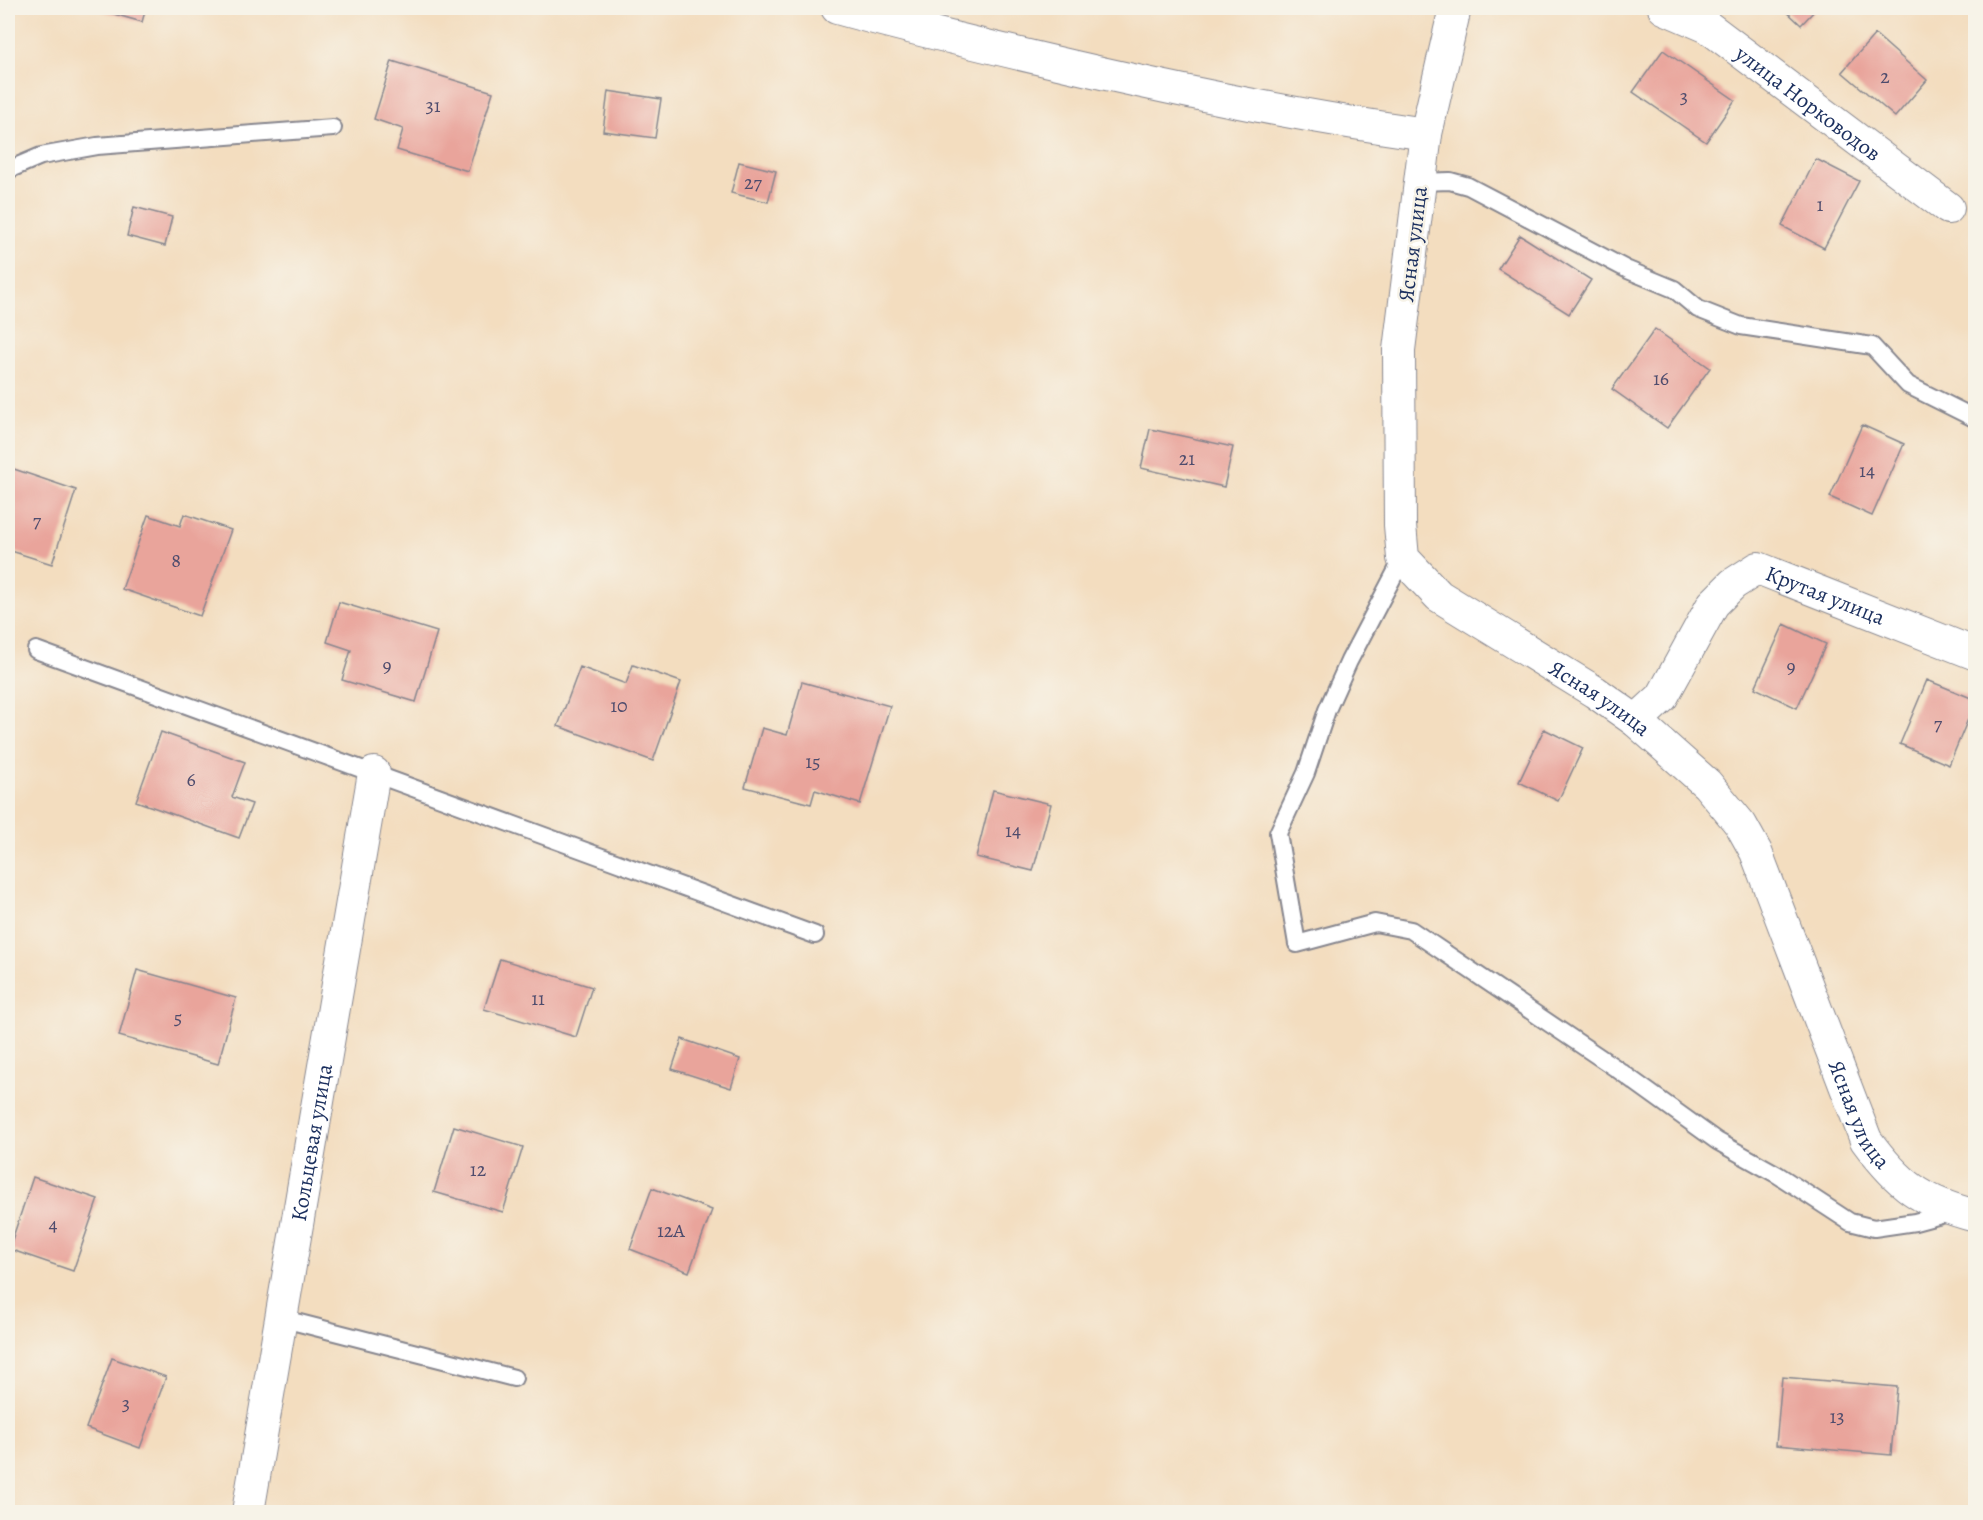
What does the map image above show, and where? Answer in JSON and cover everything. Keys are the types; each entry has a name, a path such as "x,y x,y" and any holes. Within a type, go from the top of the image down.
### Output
{"street":[{"path":"837,8 897,25 1144,83 1340,122 1426,135"},
{"name":"Ясная улица","path":"1455,8 1426,135 1399,350 1400,525 1403,558 1439,596 1595,692 1636,721 1707,784 1741,825 1761,863 1866,1140 1884,1165 1904,1185 1926,1198 1965,1213"},
{"name":"улица Норководов","path":"1664,8 1708,27 1948,208"},
{"name":"Крутая улица","path":"1636,721 1662,697 1713,604 1733,584 1758,568 1976,654"},
{"name":"Кольцевая улица","path":"248,1512 374,773"}],"lane":[{"path":"8,171 41,156 97,146 333,128"},
{"path":"1419,182 1450,181 1468,186 1628,270 1674,289 1698,309 1741,326 1872,346 1908,385 1976,419"},
{"path":"1403,558 1327,710 1306,773 1278,833 1297,944 1375,923 1411,930 1617,1069 1717,1141 1778,1174 1850,1222 1874,1228 1965,1213"},
{"path":"36,650 815,935"},
{"path":"280,1318 514,1378"}],"building":[{"path":"93,8 146,8 142,22"},
{"path":"1783,8 1817,8 1801,25"},
{"path":"1875,34 1927,80 1895,117 1842,72"},
{"path":"1663,50 1735,100 1706,142 1633,92"},
{"path":"392,61 493,92 468,171 397,150 403,129 374,119"},
{"path":"608,91 661,99 655,138 603,131"},
{"path":"1816,159 1859,181 1824,248 1782,226"},
{"path":"739,162 776,171 768,202 731,193"},
{"path":"134,207 172,217 165,246 127,236"},
{"path":"1520,235 1591,280 1569,314 1498,269"},
{"path":"1655,329 1710,368 1667,428 1612,389"},
{"path":"1862,425 1904,444 1872,516 1830,497"},
{"path":"1150,429 1233,447 1224,487 1141,468"},
{"path":"8,467 76,490 52,564 8,550"},
{"path":"184,514 231,530 200,616 122,589 148,515 180,526"},
{"path":"339,602 437,632 416,702 342,680 351,650 327,642"},
{"path":"1784,624 1826,644 1797,708 1755,688"},
{"path":"633,665 681,682 653,761 558,726 580,667 626,684"},
{"path":"1927,680 1976,700 1949,765 1900,744"},
{"path":"802,682 890,706 860,804 815,790 811,804 745,787 762,728 787,735"},
{"path":"1544,729 1583,748 1558,801 1519,782"},
{"path":"161,732 245,762 232,797 252,804 239,838 136,801"},
{"path":"993,790 1051,804 1033,871 976,857"},
{"path":"500,959 592,987 576,1037 484,1009"},
{"path":"137,970 236,998 218,1064 119,1036"},
{"path":"682,1039 740,1059 731,1088 672,1069"},
{"path":"454,1126 523,1147 503,1212 434,1192"},
{"path":"33,1177 98,1199 73,1271 9,1249"},
{"path":"652,1188 712,1210 689,1272 630,1249"},
{"path":"112,1358 166,1377 140,1448 86,1428"},
{"path":"1782,1377 1897,1387 1891,1455 1776,1445"}]}
